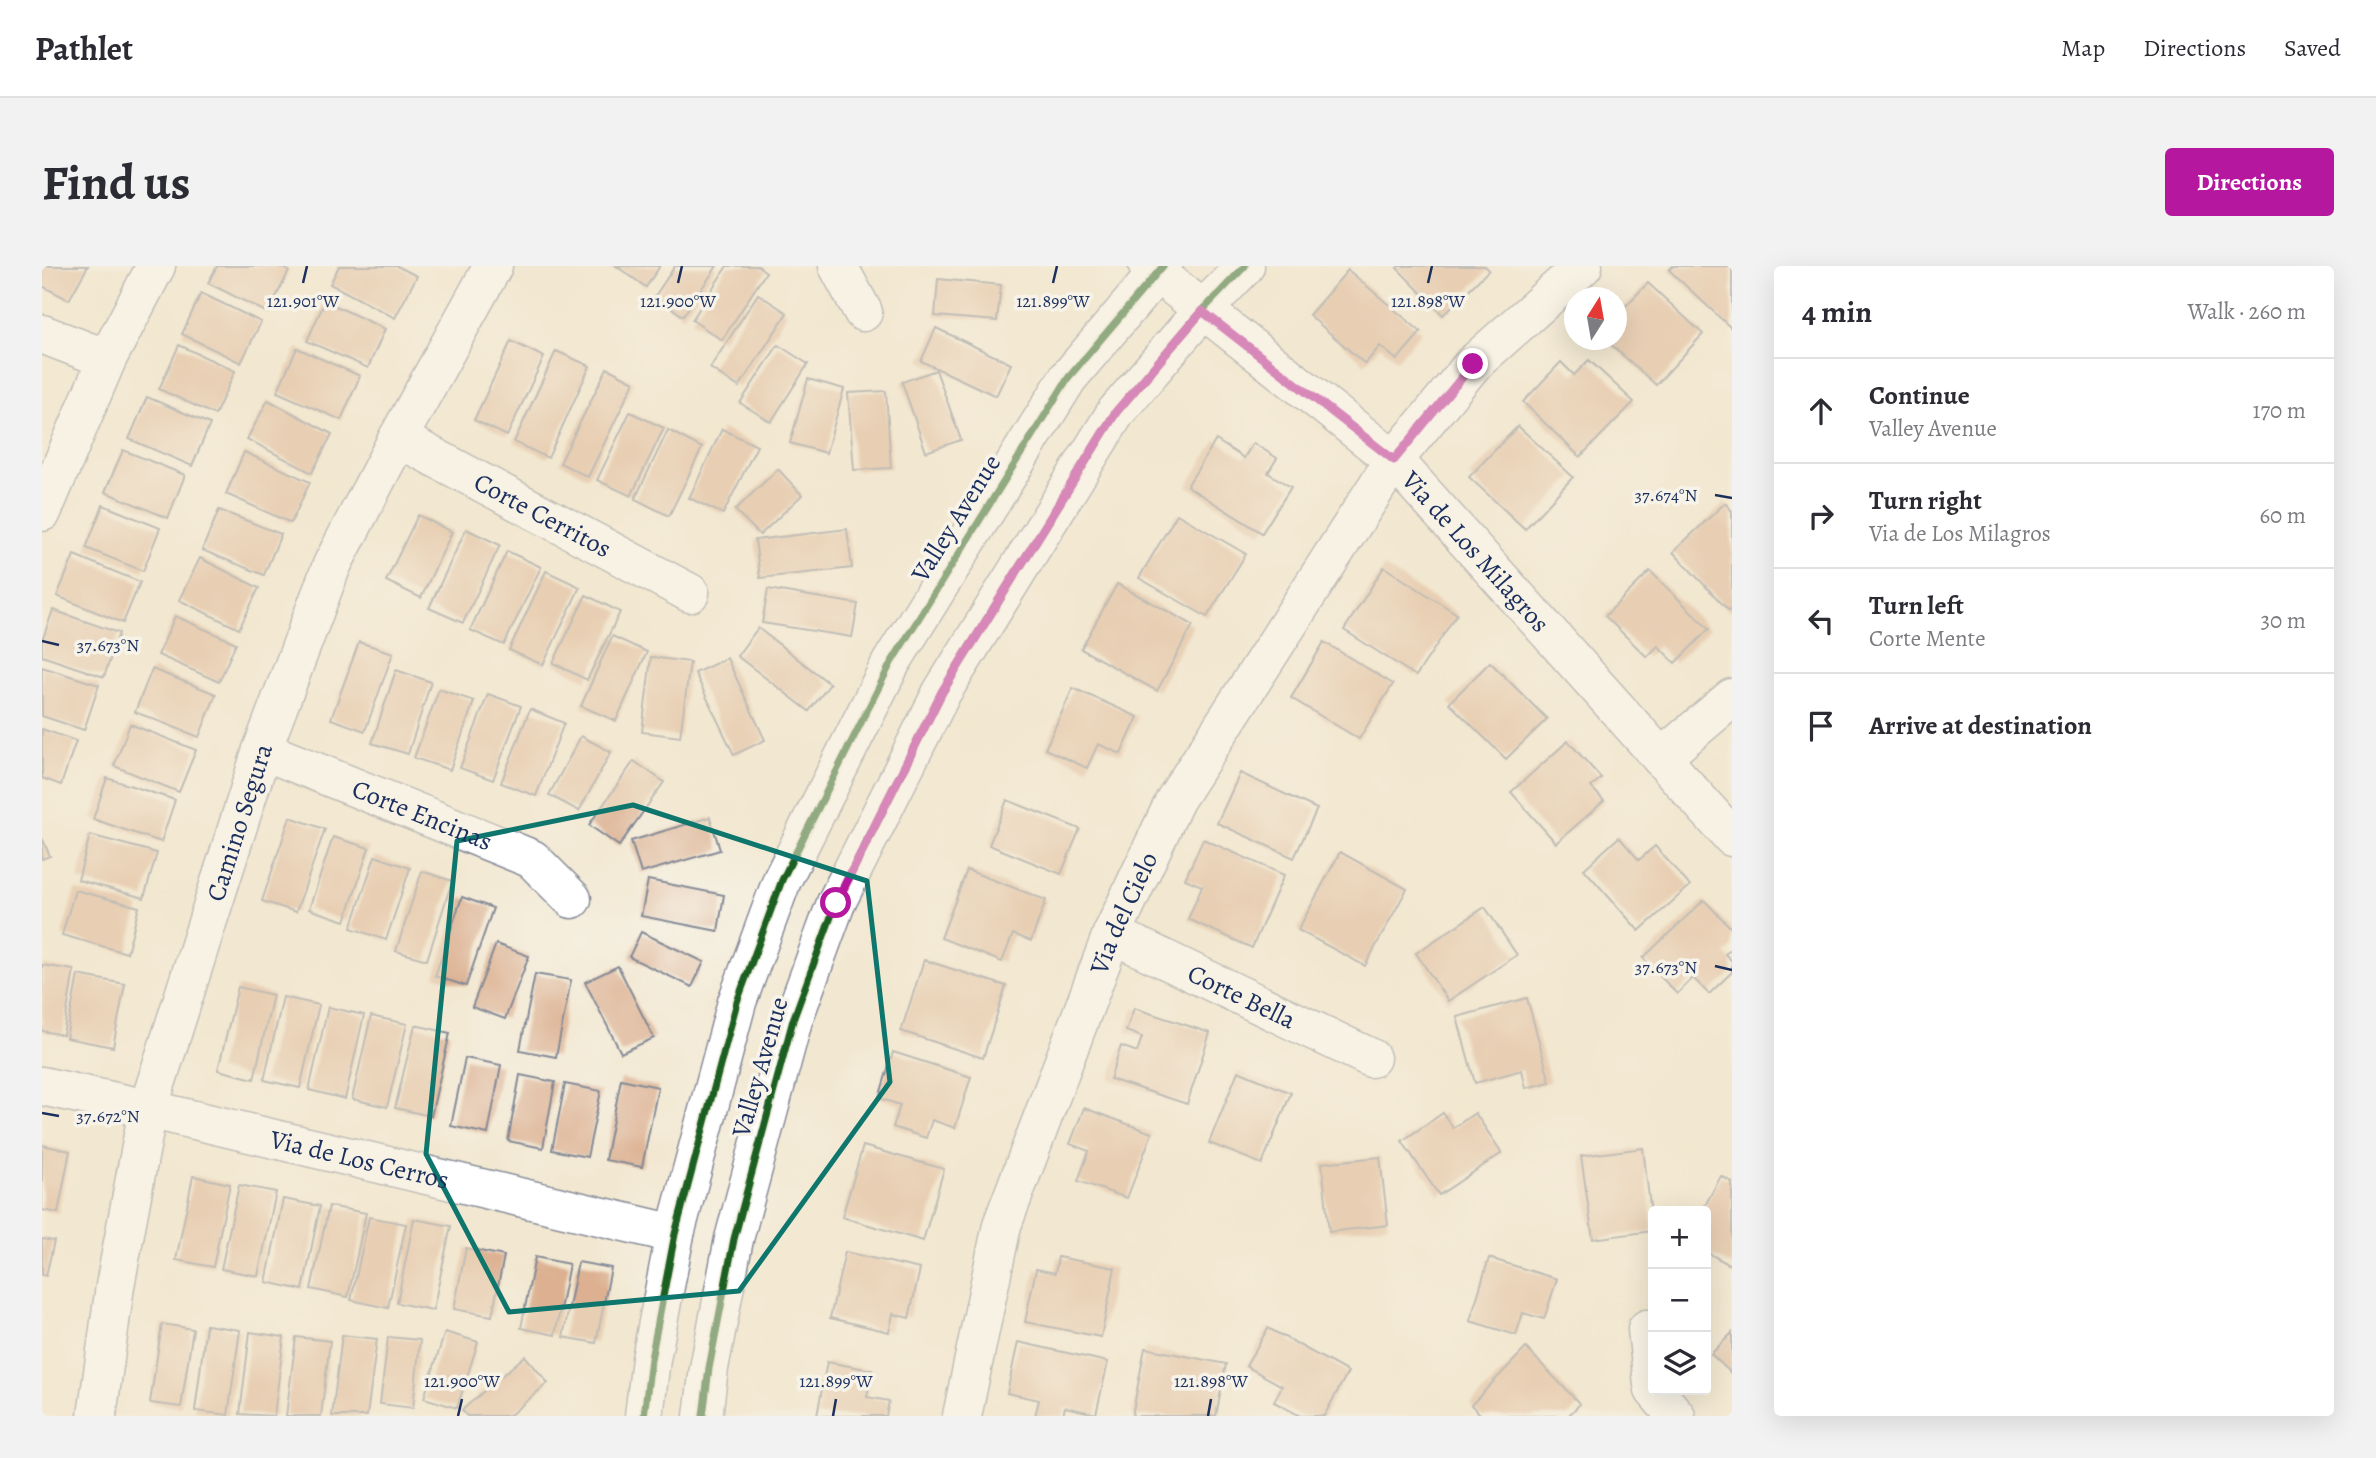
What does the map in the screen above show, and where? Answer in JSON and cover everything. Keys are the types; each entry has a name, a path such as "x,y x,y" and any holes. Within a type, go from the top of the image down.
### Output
{"street":[{"path":"42,512 107,359 156,266"},
{"name":"Camino Segura","path":"97,1416 115,1286 148,1109 262,750 332,565 493,266"},
{"path":"838,266 863,312"},
{"name":"Valley Avenue","path":"703,1416 709,1368 738,1226 793,1020 836,903 942,692 1116,412 1202,311 1245,266"},
{"name":"Via del Cielo","path":"962,1416 1002,1225 1112,934 1175,800 1394,460 1473,364 1583,266"},
{"name":"Valley Avenue","path":"645,1416 651,1359 675,1234 737,1002 782,880 891,663 1068,378 1156,268"},
{"name":"Via de Los Milagros","path":"1156,268 1202,311 1394,460 1732,837"},
{"path":"42,334 107,359"},
{"name":"Corte Cerritos","path":"398,438 690,593"},
{"path":"1661,758 1732,698"},
{"name":"Corte Encinas","path":"262,750 532,859 572,899"},
{"name":"Corte Bella","path":"1112,934 1371,1058"},
{"name":"Via de Los Cerros","path":"42,1086 675,1234"},
{"path":"1647,1329 1648,1338"},
{"path":"1658,1395 1676,1416"}],"highlighted area":[{"path":"633,805 867,881 890,1082 739,1291 509,1312 426,1154 457,841"}],"building":[{"path":"42,266 88,266 69,300 42,286"},
{"path":"217,266 279,266 289,271 268,313 208,283"},
{"path":"339,266 397,266 417,276 395,318 330,284"},
{"path":"616,266 660,266 646,287"},
{"path":"675,266 717,266 683,316 655,296"},
{"path":"727,266 758,266 766,272 722,340 692,320"},
{"path":"1485,266 1489,270 1443,315 1397,268"},
{"path":"1673,266 1732,266 1732,329 1669,270"},
{"path":"1348,270 1421,332 1397,360 1380,346 1365,364 1309,315"},
{"path":"938,279 1001,285 997,321 935,316"},
{"path":"1648,283 1703,334 1656,385 1617,350 1627,350 1627,305"},
{"path":"201,293 261,322 241,363 182,334"},
{"path":"758,294 787,313 739,387 710,368"},
{"path":"325,301 385,329 368,368 307,341"},
{"path":"936,328 1011,364 996,396 921,361"},
{"path":"511,341 544,357 507,436 474,420"},
{"path":"179,345 235,371 215,415 159,389"},
{"path":"778,345 808,364 771,422 740,403"},
{"path":"297,348 360,376 341,420 277,392"},
{"path":"556,351 590,366 548,458 514,442"},
{"path":"1589,360 1634,402 1580,457 1523,402 1561,362 1574,375"},
{"path":"607,368 634,382 588,477 560,463"},
{"path":"936,370 961,440 926,452 902,382"},
{"path":"808,379 844,389 826,453 790,443"},
{"path":"886,391 891,468 854,470 848,393"},
{"path":"147,397 210,424 192,466 129,439"},
{"path":"268,400 332,434 312,473 247,439"},
{"path":"630,412 664,428 631,496 597,480"},
{"path":"1518,426 1573,477 1525,529 1469,477"},
{"path":"722,429 757,446 723,514 689,498"},
{"path":"668,430 702,448 669,516 635,499"},
{"path":"1216,440 1244,458 1253,443 1277,458 1268,473 1291,487 1262,533 1187,486"},
{"path":"123,450 185,475 168,518 105,492"},
{"path":"244,452 310,482 291,523 226,494"},
{"path":"778,469 802,495 760,535 735,510"},
{"path":"1725,503 1732,511 1732,607 1729,611 1673,552"},
{"path":"103,505 160,528 143,571 86,548"},
{"path":"219,510 281,534 264,575 202,550"},
{"path":"1177,514 1246,554 1207,617 1139,578"},
{"path":"418,515 452,532 421,598 386,581"},
{"path":"466,529 500,545 463,623 429,608"},
{"path":"847,529 852,568 760,578 755,540"},
{"path":"507,551 541,567 504,645 470,630"},
{"path":"74,555 140,582 123,623 57,596"},
{"path":"200,558 259,588 239,629 179,600"},
{"path":"1384,567 1457,614 1416,676 1344,630"},
{"path":"546,571 580,587 543,665 509,650"},
{"path":"1650,571 1709,629 1675,663 1658,646 1647,657 1605,616"},
{"path":"1117,584 1193,625 1157,691 1081,649"},
{"path":"768,589 858,604 852,637 762,623"},
{"path":"586,595 620,612 587,680 553,663"},
{"path":"53,610 119,633 104,677 42,656 42,641"},
{"path":"175,616 236,643 219,682 158,655"},
{"path":"758,628 830,684 809,711 737,656"},
{"path":"612,636 647,652 616,721 581,706"},
{"path":"359,642 393,653 365,731 331,719"},
{"path":"1324,642 1393,684 1359,739 1291,698"},
{"path":"651,657 690,662 680,737 642,732"},
{"path":"727,658 765,740 734,755 695,673"},
{"path":"1490,662 1547,719 1506,759 1449,703"},
{"path":"42,667 99,685 84,730 42,716"},
{"path":"152,669 216,694 199,737 135,712"},
{"path":"396,670 431,682 408,754 372,743"},
{"path":"1073,688 1138,717 1121,754 1098,744 1087,768 1045,749"},
{"path":"439,689 474,701 450,770 414,758"},
{"path":"488,694 521,706 493,780 460,768"},
{"path":"530,709 564,723 536,796 501,783"},
{"path":"130,724 196,750 179,792 114,766"},
{"path":"42,729 76,741 61,785 42,778"},
{"path":"581,736 611,752 579,811 549,795"},
{"path":"1568,741 1601,778 1591,787 1604,801 1556,843 1511,792"},
{"path":"634,761 664,782 619,846 589,825"},
{"path":"1240,773 1317,809 1294,858 1217,823"},
{"path":"107,778 175,800 161,842 93,819"},
{"path":"1007,800 1080,829 1061,874 989,845"},
{"path":"290,817 325,829 296,912 262,901"},
{"path":"710,817 720,850 641,873 631,841"},
{"path":"90,835 157,853 144,898 78,880"},
{"path":"333,837 369,848 345,921 309,909"},
{"path":"1619,837 1639,860 1655,846 1690,886 1639,931 1584,869"},
{"path":"42,838 50,856 42,859"},
{"path":"1203,839 1284,875 1252,948 1188,919 1202,886 1185,879"},
{"path":"1340,852 1407,889 1365,966 1298,930"},
{"path":"375,856 410,868 386,940 351,928"},
{"path":"967,870 1046,900 1031,941 1013,934 1002,962 941,938"},
{"path":"422,871 452,881 427,960 396,951"},
{"path":"648,880 724,895 718,931 641,916"},
{"path":"75,890 139,907 127,953 62,935"},
{"path":"462,897 493,908 466,986 435,976"},
{"path":"1704,900 1732,929 1732,948 1725,954 1732,961 1732,972 1709,994 1693,978 1677,994 1643,958"},
{"path":"1485,907 1517,955 1448,1001 1416,953"},
{"path":"641,932 704,962 692,987 629,957"},
{"path":"496,944 529,956 505,1019 472,1007"},
{"path":"924,960 1006,986 983,1058 901,1031"},
{"path":"42,965 74,970 63,1035 42,1031"},
{"path":"618,966 654,1038 621,1053 585,982"},
{"path":"535,974 571,980 556,1057 520,1050"},
{"path":"78,975 125,984 113,1047 66,1038"},
{"path":"238,987 273,995 254,1079 218,1070"},
{"path":"283,997 319,1005 300,1088 264,1080"},
{"path":"1527,998 1550,1082 1526,1088 1522,1070 1475,1083 1457,1017"},
{"path":"328,1007 364,1015 345,1099 309,1090"},
{"path":"1134,1008 1210,1033 1187,1104 1110,1079 1121,1046 1137,1052 1142,1037 1126,1031"},
{"path":"371,1016 407,1024 387,1107 352,1099"},
{"path":"415,1025 450,1033 431,1116 395,1108"},
{"path":"893,1052 971,1077 955,1128 932,1120 926,1138 893,1127 900,1105 879,1098"},
{"path":"465,1058 501,1065 488,1134 451,1126"},
{"path":"1238,1071 1291,1093 1262,1164 1209,1143"},
{"path":"520,1075 555,1082 543,1148 508,1141"},
{"path":"621,1079 658,1087 642,1167 605,1160"},
{"path":"565,1084 601,1091 587,1157 552,1150"},
{"path":"1084,1108 1152,1133 1127,1198 1078,1181 1089,1151 1070,1144"},
{"path":"1443,1113 1453,1128 1475,1113 1502,1153 1439,1195 1402,1141"},
{"path":"42,1145 70,1151 58,1213 42,1210"},
{"path":"863,1146 944,1169 923,1241 842,1217"},
{"path":"1643,1148 1650,1206 1648,1232 1593,1239 1581,1156"},
{"path":"1380,1157 1388,1225 1329,1232 1322,1163"},
{"path":"193,1176 230,1184 213,1267 176,1260"},
{"path":"1721,1176 1732,1182 1732,1266 1711,1255 1711,1206 1705,1206"},
{"path":"239,1185 276,1192 258,1276 221,1269"},
{"path":"283,1199 320,1206 303,1290 266,1282"},
{"path":"329,1206 366,1213 348,1297 311,1289"},
{"path":"369,1217 406,1224 388,1308 351,1300"},
{"path":"414,1219 451,1226 433,1310 397,1303"},
{"path":"42,1239 54,1241 46,1276 42,1275"},
{"path":"466,1248 504,1256 492,1316 454,1309"},
{"path":"845,1252 920,1269 909,1318 893,1314 889,1332 830,1318"},
{"path":"535,1257 569,1264 555,1335 521,1328"},
{"path":"1058,1257 1115,1268 1101,1337 1025,1322 1036,1269 1055,1273"},
{"path":"1489,1258 1557,1279 1544,1319 1523,1313 1516,1335 1470,1321"},
{"path":"578,1262 611,1268 596,1343 563,1337"},
{"path":"162,1324 193,1329 181,1407 150,1403"},
{"path":"206,1325 240,1330 228,1415 195,1411"},
{"path":"1268,1328 1348,1372 1324,1416 1300,1416 1274,1402 1282,1386 1246,1366"},
{"path":"250,1332 284,1337 274,1416 240,1414"},
{"path":"445,1332 478,1342 457,1408 424,1398"},
{"path":"1732,1333 1732,1374 1711,1354"},
{"path":"342,1335 377,1339 367,1416 332,1416"},
{"path":"296,1337 330,1341 321,1416 286,1416"},
{"path":"388,1337 420,1340 413,1408 380,1404"},
{"path":"1018,1342 1108,1362 1096,1414 1065,1407 1063,1416 1035,1416 1039,1400 1007,1393"},
{"path":"1145,1348 1226,1364 1216,1416 1132,1416"},
{"path":"1526,1348 1580,1404 1568,1416 1482,1416 1471,1405"},
{"path":"525,1356 548,1383 509,1416 467,1416 462,1410"},
{"path":"827,1362 872,1370 867,1397 889,1401 886,1416 817,1416"}],"cycle path":[{"path":"644,1416 651,1359 675,1234 737,1002 782,880 891,663 1068,378 1163,266"},
{"path":"703,1416 709,1368 734,1239 793,1020 836,903 942,692 1116,412 1202,311 1245,266"}],"route":[{"path":"836,903 942,692 1116,412 1202,311 1394,460 1473,364"}]}
